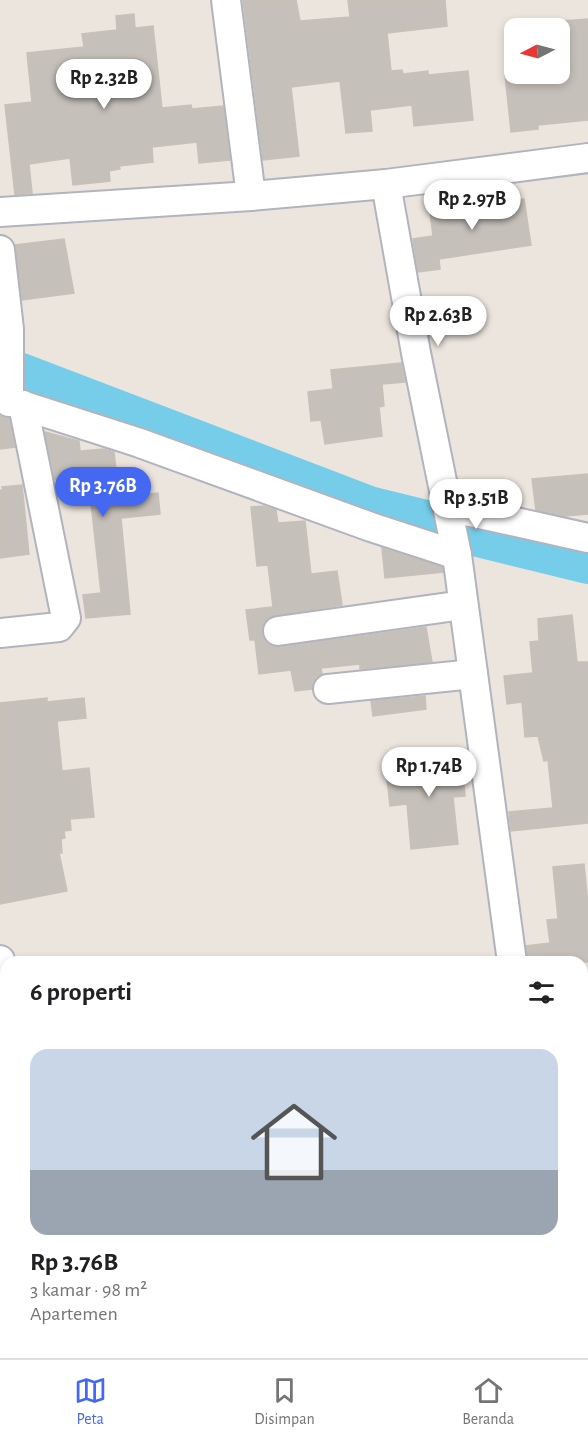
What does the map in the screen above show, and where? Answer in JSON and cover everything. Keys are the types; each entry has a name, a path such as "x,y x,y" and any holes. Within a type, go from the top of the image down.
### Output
{"street":[{"path":"226,0 251,196"},
{"path":"0,212 251,196 386,184 588,158"},
{"path":"386,184 416,353 457,553 511,956"},
{"path":"0,249 9,329 10,396 66,618 59,627 0,633"},
{"path":"10,396 371,527 457,553"},
{"path":"449,512 588,538"},
{"path":"278,632 463,605"},
{"path":"328,689 473,674"}],"building":[{"path":"243,0 296,0 300,21 350,17 348,0 445,0 447,26 387,33 391,71 402,70 403,74 428,71 428,75 468,71 473,120 414,126 412,105 370,110 372,131 346,133 340,81 291,87 299,156 263,160"},
{"path":"134,14 135,28 153,26 162,108 191,105 192,109 223,106 230,160 199,163 197,142 152,147 153,162 119,166 120,169 109,171 110,181 73,185 70,158 29,164 32,193 15,195 5,105 32,102 27,53 84,47 82,34 117,30 116,16"},
{"path":"588,19 588,120 538,125 538,129 511,132 506,84 570,84 570,20"},
{"path":"524,199 531,245 439,259 440,269 418,272 413,239 433,236 429,205 455,201 456,207"},
{"path":"64,239 74,293 22,300 15,245"},
{"path":"401,363 405,382 382,384 384,406 379,407 382,436 325,444 321,420 311,421 308,392 333,389 331,370"},
{"path":"0,416 9,418 15,447 0,449"},
{"path":"45,432 79,441 80,451 104,449 114,452 119,497 158,493 160,514 121,518 130,614 86,618 83,595 101,593 88,476 55,480"},
{"path":"588,474 588,514 565,516 536,510 532,479"},
{"path":"22,485 29,554 0,558 0,490 3,490 2,487"},
{"path":"264,506 276,510 278,523 305,521 311,574 337,571 342,605 268,618 263,625 262,634 265,642 280,647 426,627 432,662 360,669 360,664 321,668 322,674 313,682 312,689 295,691 291,670 259,674 255,640 250,640 246,610 273,607 268,565 257,566 251,507"},
{"path":"382,548 442,567 443,572 385,578"},
{"path":"572,615 577,662 588,662 588,823 511,831 509,812 553,808 548,760 544,761 538,736 525,737 522,702 507,704 504,676 533,673 530,642 539,641 538,619"},
{"path":"425,696 426,709 373,716 371,701"},
{"path":"47,698 47,702 84,698 86,718 57,721 62,771 89,768 94,817 70,819 71,830 64,831 65,838 61,839 62,853 59,853 67,891 0,904 0,703"},
{"path":"461,754 465,796 453,797 458,844 411,849 407,804 390,806 386,770 413,767 412,758"},
{"path":"584,864 588,905 588,956 527,956 526,946 550,943 547,920 558,919 553,867"}],"waterway":[{"path":"0,367 369,508 588,562"}]}
